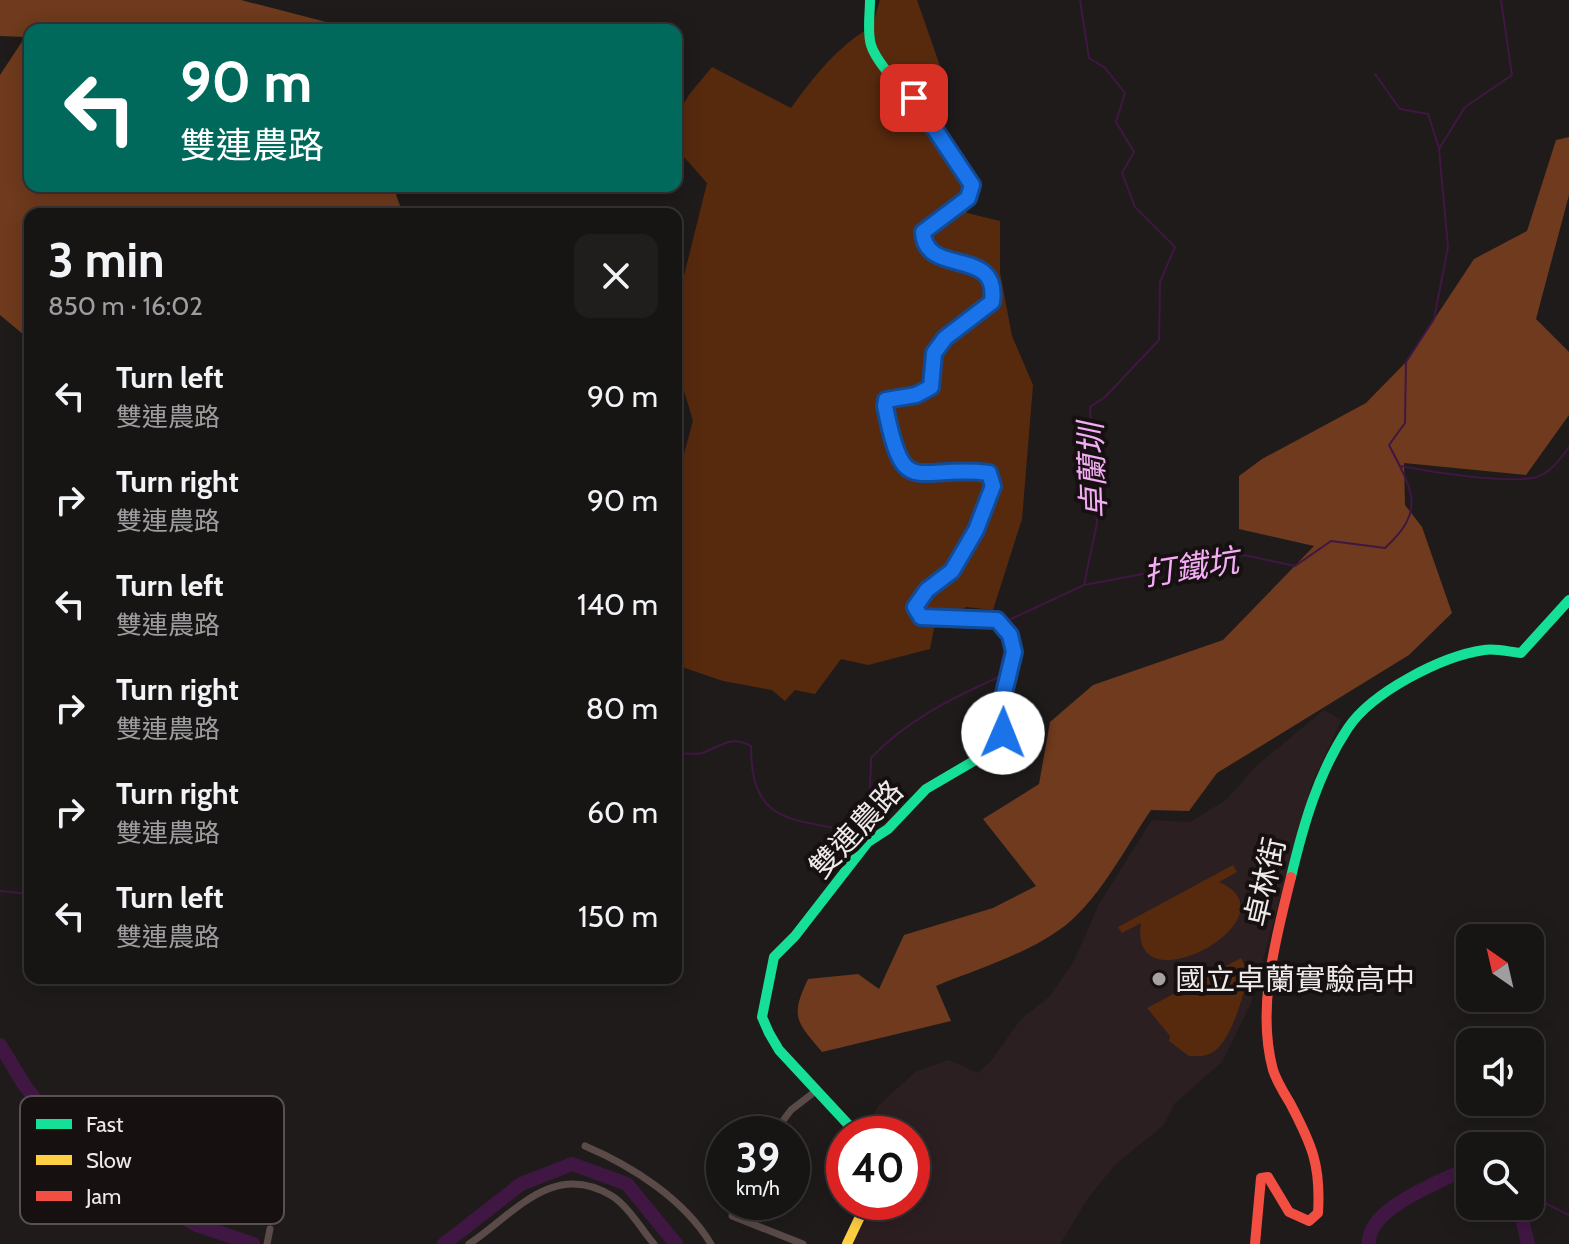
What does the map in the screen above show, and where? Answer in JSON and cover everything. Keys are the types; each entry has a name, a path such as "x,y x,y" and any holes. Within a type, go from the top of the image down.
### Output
{"street":[{"name":"雙連農路","path":"817,1090 779,1050 762,1017 774,957 795,936 868,842 888,829 926,789 984,755 1003,733 1003,697 1014,652 1010,635 997,620 921,617 915,607 927,590 952,571 976,530 993,486 989,473 966,471 921,475 905,468 894,452 886,400 916,395 931,387 934,353 945,338 992,302 993,290 990,279 976,267 929,253 923,245 923,232 968,198 972,185 926,113 878,60 870,44 870,0"},
{"name":"卓林街","path":"1255,1244 1261,1178 1268,1177 1290,1214 1298,1221 1309,1221 1318,1213 1320,1180 1314,1149 1274,1073 1267,1036 1270,967 1302,829 1320,780 1349,726 1408,679 1456,656 1488,649 1521,653 1569,600"},
{"path":"786,1116 817,1090 841,1116"},
{"path":"585,1146 626,1164 703,1229 711,1244"},
{"path":"469,1244 551,1186 580,1183 614,1197 654,1244"},
{"path":"742,1220 803,1244"},
{"path":"847,1244 858,1220"},
{"path":"267,1244 270,1229"}],"shaded area":[{"path":"0,0 241,0 334,24 24,24 24,37 0,36"},
{"path":"880,0 917,0 940,66 933,137 962,183 967,213 1000,221 1000,273 1012,336 1033,385 1022,519 993,610 966,607 934,628 930,649 868,665 841,659 815,694 795,690 785,701 772,690 723,681 682,667 682,461 693,421 682,384 682,284 707,183 682,155 682,108 712,67 791,108 827,62 872,26"},
{"path":"24,39 24,192 395,192 401,208 24,208 24,335 0,315 0,75"},
{"path":"1569,137 1569,195 1536,319 1569,352 1569,415 1526,475 1404,463 1405,505 1422,527 1452,613 1409,655 1217,773 1189,811 1151,810 1091,900 1066,925 1020,952 936,986 951,1021 822,1052 798,1018 799,1002 808,979 858,974 879,989 904,935 993,908 1036,886 983,819 1039,784 1050,722 1093,685 1223,640 1314,546 1239,529 1239,476 1262,459 1366,403 1406,362 1474,259 1527,231 1556,140"},
{"name":"國立卓蘭實驗高中","path":"1324,710 1341,720 1312,784 1251,1003 1222,1062 1174,1104 1163,1126 1117,1163 1088,1198 1060,1244 852,1244 866,1220 930,1220 930,1116 873,1116 878,1106 915,1072 949,1060 978,1073 991,1061 1021,1019 1049,997 1074,961 1099,904 1152,820 1190,822 1226,800 1255,767"},
{"path":"1233,865 1237,872 1219,882 1238,897 1239,916 1226,934 1205,949 1181,958 1159,959 1144,948 1141,923 1122,933 1118,927"},
{"path":"1241,958 1249,974 1230,1030 1217,1049 1202,1056 1189,1056 1169,1041 1170,1036 1147,1008"}],"waterway":[{"name":"卓蘭圳","path":"1080,0 1089,58 1105,68 1125,93 1116,122 1134,152 1122,173 1135,207 1175,247 1160,282 1159,340 1105,397 1090,407 1097,523 1084,585"},
{"name":"打鐵坑","path":"1008,626 1009,620 1084,585 1244,555 1295,566 1331,541 1385,548 1398,535 1411,511 1411,499 1409,487 1389,445 1405,423 1406,362 1434,319 1448,247 1439,149 1465,107 1512,75 1501,0"},
{"path":"1375,74 1400,109 1428,114 1439,148"},
{"path":"1400,466 1485,478 1532,478 1558,462 1569,447"},
{"name":"打鐵坑","path":"682,753 702,753 737,741 751,746 758,791 767,804 794,819 855,832 869,822 871,758 915,721 999,677 1006,640"},
{"name":"打鐵坑","path":"0,891 24,893"},
{"path":"0,1045 33,1096"},
{"path":"444,1244 521,1184 572,1164 627,1184 676,1244"},
{"path":"1369,1244 1371,1231 1393,1208 1408,1197 1456,1174"},
{"path":"1544,1201 1569,1215"},
{"path":"1522,1220 1528,1244"},
{"path":"195,1224 253,1244"}],"traffic: fast":[{"path":"870,0 869,34 875,55 941,137"},
{"path":"840,1116 779,1050 762,1017 774,957 795,936 868,842 888,829 926,789 984,755 1003,733 1003,698 1012,655 1005,630 997,620 921,617 915,607 964,550"},
{"path":"1291,877 1306,819 1328,763 1348,728 1373,701 1409,678 1448,660 1489,650 1521,653 1569,600"}],"traffic: slow":[{"path":"906,397 931,387 934,353 945,338 992,302 983,274 939,254 930,246 923,232 968,198 972,185 941,137"},
{"path":"847,1244 858,1220"}],"traffic: jam":[{"path":"906,397 886,400 885,406 898,456 906,467 927,473 989,473 993,486 964,550"},
{"path":"1255,1244 1261,1178 1268,1177 1289,1212 1309,1221 1318,1213 1318,1181 1313,1156 1273,1070 1268,1046 1270,973 1291,877"}],"place":[{"name":"國立卓蘭實驗高中","path":"1159,979"}],"route":[{"path":"914,98 948,144 972,185 968,198 923,232 923,245 929,253 976,267 990,279 992,302 945,338 934,353 931,387 916,395 886,400 885,406 894,452 905,468 921,475 966,471 989,473 993,486 976,530 952,571 927,590 915,607 921,617 997,620 1010,635 1014,652 1003,697 1003,733"}]}
